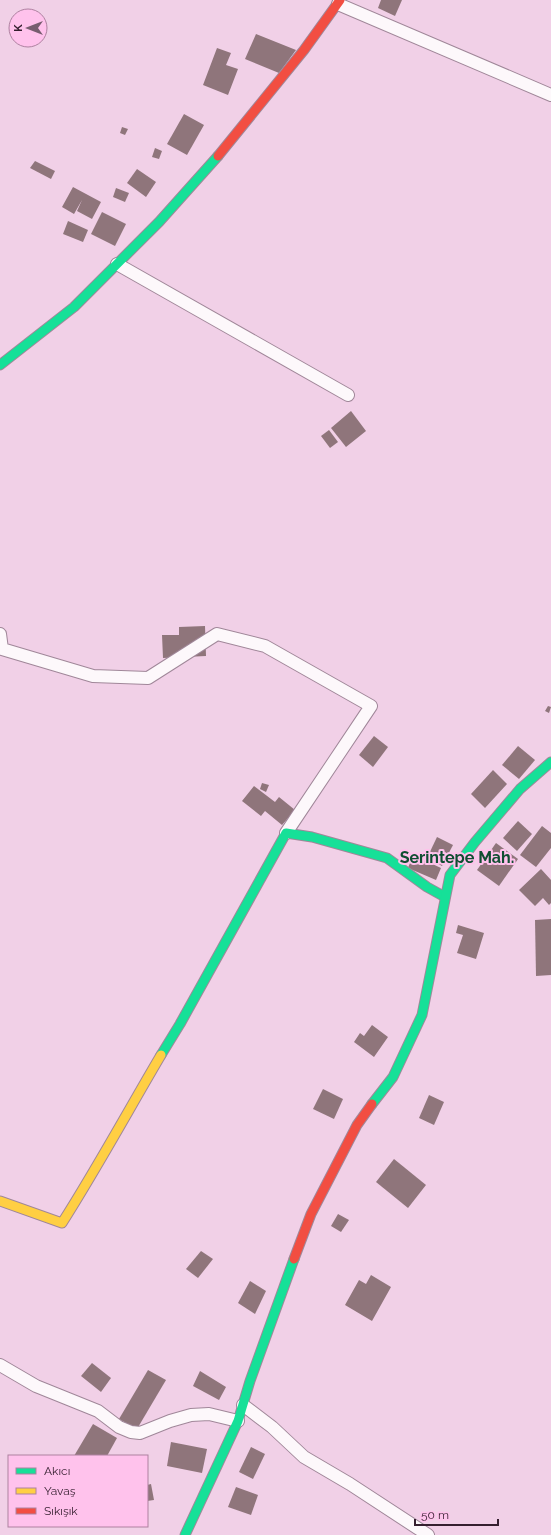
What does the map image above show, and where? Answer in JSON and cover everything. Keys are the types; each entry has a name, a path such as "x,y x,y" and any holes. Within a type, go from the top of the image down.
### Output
{"street":[{"path":"0,365 74,308 159,222 213,162 304,50 339,2 551,94"},
{"path":"117,264 348,395"},
{"path":"0,634 2,649 93,676 148,678 217,634 264,646 372,706 286,833 180,1024 124,1117 89,1182 62,1223 0,1201"},
{"path":"185,1535 238,1421 280,1295 311,1214 358,1125 393,1077 422,1015 450,875 475,842 520,789 551,762"},
{"path":"286,833 312,836 387,858 427,887 445,897"},
{"path":"0,1365 36,1386 98,1411 119,1427 131,1432 140,1433 170,1421 191,1415 209,1414 238,1421"},
{"path":"243,1405 272,1427 304,1457 350,1484 428,1535"}],"building":[{"path":"381,0 402,0 395,16 378,8"},
{"path":"256,34 296,50 279,73 245,59"},
{"path":"217,48 231,53 226,65 238,69 228,95 203,85"},
{"path":"184,114 204,125 187,155 167,144"},
{"path":"122,127 128,129 125,135 120,133"},
{"path":"155,148 162,151 159,159 152,157"},
{"path":"35,161 55,171 51,179 30,168"},
{"path":"137,169 156,182 146,197 127,183"},
{"path":"73,187 101,202 92,219 77,211 82,200 74,214 62,207"},
{"path":"116,188 129,193 125,202 113,197"},
{"path":"102,212 126,224 115,246 91,234"},
{"path":"68,221 88,230 83,242 63,234"},
{"path":"351,411 366,431 346,447 331,428"},
{"path":"329,430 338,442 330,448 321,436"},
{"path":"205,626 206,656 163,658 162,635 179,635 179,627"},
{"path":"548,706 551,707 549,713 545,711"},
{"path":"374,736 388,747 373,767 359,755"},
{"path":"518,746 535,760 519,779 502,765"},
{"path":"493,770 507,784 485,808 471,794"},
{"path":"262,783 269,785 266,792 260,789"},
{"path":"254,786 275,802 279,797 295,810 282,825 265,811 261,816 242,801"},
{"path":"518,821 532,834 517,851 503,838"},
{"path":"542,826 551,833 551,848 536,867 520,855"},
{"path":"437,837 453,845 442,866 427,858"},
{"path":"496,843 518,859 499,886 477,870"},
{"path":"413,855 441,868 436,880 408,868"},
{"path":"541,869 551,880 551,903 549,905 543,898 535,906 519,890"},
{"path":"551,919 551,975 536,976 535,920"},
{"path":"458,925 484,933 476,959 457,953 463,935 456,933"},
{"path":"372,1025 388,1037 374,1057 354,1042 360,1033 364,1036"},
{"path":"323,1089 343,1099 334,1119 313,1109"},
{"path":"429,1095 444,1102 434,1125 419,1118"},
{"path":"394,1159 426,1185 408,1208 376,1182"},
{"path":"338,1214 349,1220 341,1232 331,1226"},
{"path":"201,1251 213,1259 198,1278 186,1269"},
{"path":"371,1275 391,1287 372,1321 345,1305 359,1280 366,1284"},
{"path":"250,1281 266,1291 255,1314 238,1303"},
{"path":"92,1363 111,1378 101,1392 81,1376"},
{"path":"148,1370 166,1380 137,1429 119,1419"},
{"path":"200,1371 226,1387 219,1400 193,1386"},
{"path":"93,1424 117,1438 108,1455 75,1455"},
{"path":"171,1442 207,1449 202,1473 167,1466"},
{"path":"251,1447 265,1454 253,1479 239,1472"},
{"path":"151,1484 154,1500 148,1501 148,1485"},
{"path":"236,1487 258,1495 251,1515 228,1507"}],"traffic: fast":[{"path":"0,365 74,307 159,222 218,156"},
{"path":"372,1104 393,1077 422,1015 450,875 475,842 520,789 551,762"},
{"path":"161,1055 180,1024 286,833 312,837 387,858 427,887 445,897"},
{"path":"185,1535 238,1421 250,1381 294,1259"}],"traffic: slow":[{"path":"0,1201 62,1223 161,1055"}],"traffic: jam":[{"path":"218,156 304,50 340,0"},
{"path":"294,1259 311,1214 357,1125 372,1104"}],"district":[{"name":"Serintepe Mah.","path":"457,857"}]}
